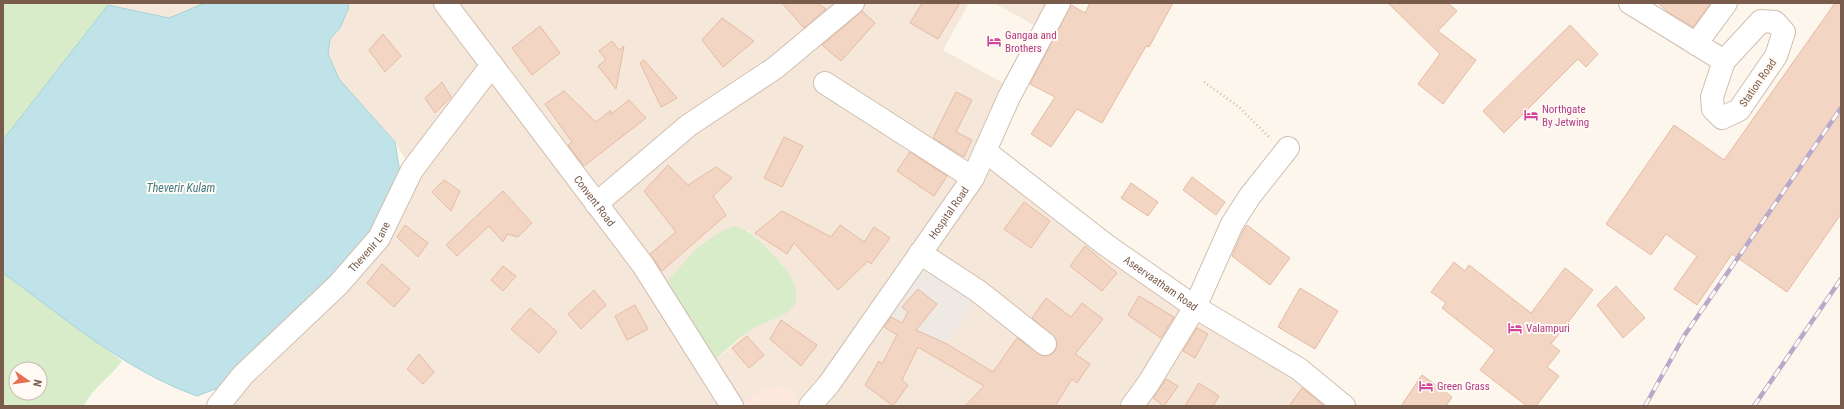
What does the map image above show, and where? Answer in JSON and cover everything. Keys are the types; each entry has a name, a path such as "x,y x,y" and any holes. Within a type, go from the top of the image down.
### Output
{"street":[{"name":"Convent Road","path":"445,3 642,265 732,406"},
{"path":"596,204 688,125 775,68 853,3"},
{"name":"Hospital Road","path":"810,406 829,384 973,178 1009,97 1059,3"},
{"path":"1630,3 1724,61"},
{"path":"1696,44 1726,3"},
{"name":"Thevenir Lane","path":"218,406 243,375 338,285 379,238 412,170 492,65"},
{"path":"825,83 973,178"},
{"path":"1132,406 1148,384 1194,307 1232,224 1250,196 1288,148"},
{"name":"Aseervaatham Road","path":"985,151 1106,245 1194,307 1299,369 1344,406"},
{"path":"920,254 978,291 1045,344"}],"path":[{"path":"1204,82 1239,107 1273,141 1272,168"}],"shaded area":[{"path":"108,3 205,3 169,18 108,5"},
{"path":"347,3 969,3 943,50 1014,89 985,151 1344,406 801,406 793,393 757,393 741,406 218,406 412,170 395,142 338,79 328,54 330,39 340,28 349,7","holes":["747,230 767,247 783,265 784,314 751,329 718,358"]},
{"path":"994,3 1059,3 1044,31"},
{"path":"920,253 977,293 961,324 950,339 936,346 905,337 877,314"},
{"path":"777,385 793,393 801,406 741,406 757,393"}],"green space":[{"path":"3,3 108,3 108,5 3,140"},
{"path":"736,226 759,240 784,267 793,282 796,291 796,299 793,306 782,316 752,329 740,337 707,366 659,291 693,252 713,236"},
{"path":"3,273 122,361 97,388 84,406 3,406"}],"water":[{"name":"Theverir Kulam","path":"205,3 347,3 349,7 340,28 330,39 328,54 339,79 395,142 401,179 360,253 218,388 197,396 170,385 120,358 72,325 3,273 3,140 108,5 169,18"}],"building":[{"path":"782,3 817,3 826,9 804,28"},
{"path":"922,3 960,3 938,39 910,23"},
{"path":"1090,3 1173,3 1149,47 1146,46 1102,123 1077,109 1051,147 1031,134 1055,97 1030,84 1071,5 1085,13"},
{"path":"1388,3 1448,3 1457,11 1438,31 1476,60 1443,104 1418,84 1440,54"},
{"path":"1658,3 1711,3 1693,27 1669,13"},
{"path":"1835,3 1841,3 1841,214 1787,292 1732,254 1697,305 1674,289 1697,256 1666,234 1651,255 1606,224 1674,125 1724,160"},
{"path":"862,11 875,23 841,61 822,45"},
{"path":"722,18 754,41 723,67 702,40"},
{"path":"1570,25 1598,54 1586,67 1578,59 1504,133 1483,111"},
{"path":"540,26 560,53 532,75 512,48"},
{"path":"383,34 401,56 385,72 369,50"},
{"path":"612,41 619,50 624,46 616,89 598,66 606,60 599,51"},
{"path":"644,60 677,98 661,107 640,63"},
{"path":"442,82 451,97 435,113 425,98"},
{"path":"564,91 596,122 611,110 610,115 629,100 646,118 584,166 568,145 572,142 545,104"},
{"path":"956,92 972,100 956,132 972,140 964,157 933,138"},
{"path":"784,137 803,146 782,187 764,178"},
{"path":"910,152 947,176 934,196 897,171"},
{"path":"668,165 688,185 716,167 732,178 713,196 726,215 662,271 650,254 676,232 644,191"},
{"path":"1192,177 1225,202 1216,215 1183,190"},
{"path":"444,180 460,191 451,211 432,192"},
{"path":"1131,183 1158,202 1148,216 1121,198"},
{"path":"503,191 532,223 518,237 507,234 503,242 489,226 457,256 446,245"},
{"path":"1024,202 1050,221 1031,248 1004,229"},
{"path":"782,211 831,237 840,225 864,242 874,227 890,238 871,264 868,261 838,290 794,243 787,254 755,233"},
{"path":"405,225 428,243 418,257 397,237"},
{"path":"1247,225 1290,258 1270,285 1232,256"},
{"path":"1085,246 1117,273 1102,291 1070,266"},
{"name":"Valampuri","path":"1454,262 1465,271 1469,265 1531,313 1565,268 1593,290 1551,344 1560,351 1547,367 1559,376 1536,406 1527,406 1480,370 1495,350 1442,308 1446,303 1431,292"},
{"path":"382,264 410,289 394,307 367,283"},
{"path":"503,266 516,276 503,291 491,280"},
{"path":"1616,286 1645,318 1623,338 1597,305"},
{"path":"1300,288 1338,311 1315,349 1278,327"},
{"path":"918,289 937,304 916,330 947,344 993,372 1017,338 1043,356 1050,355 1055,351 1057,345 1056,339 1032,318 1046,298 1071,317 1082,303 1103,319 1075,354 1090,364 1077,383 1072,379 1055,406 965,406 984,386 918,347 902,380 908,385 893,406 865,385 879,361 882,364 897,335 884,327 891,317 902,323 908,312 902,307"},
{"path":"594,290 606,305 581,329 568,314"},
{"path":"1139,296 1174,317 1161,338 1128,315"},
{"path":"635,305 648,329 627,340 615,316"},
{"path":"530,308 557,332 539,353 511,329"},
{"path":"781,320 817,345 801,366 770,339"},
{"path":"1197,328 1208,334 1195,358 1183,351"},
{"path":"747,336 764,355 749,368 732,348"},
{"path":"419,354 434,372 423,384 407,369"},
{"name":"Green Grass","path":"1422,375 1452,397 1446,406 1401,406"},
{"path":"1166,379 1178,386 1164,406 1153,398"},
{"path":"1199,383 1219,396 1213,406 1185,406"},
{"path":"1302,388 1312,396 1324,406 1289,406"}],"railway":[{"path":"1645,406 1684,336 1841,108"},
{"path":"1754,406 1841,279"}],"place":[{"name":"Gangaa and Brothers","path":"994,41"},
{"name":"Northgate By Jetwing","path":"1531,115"},
{"name":"Valampuri","path":"1515,328"},
{"name":"Green Grass","path":"1426,386"}]}
